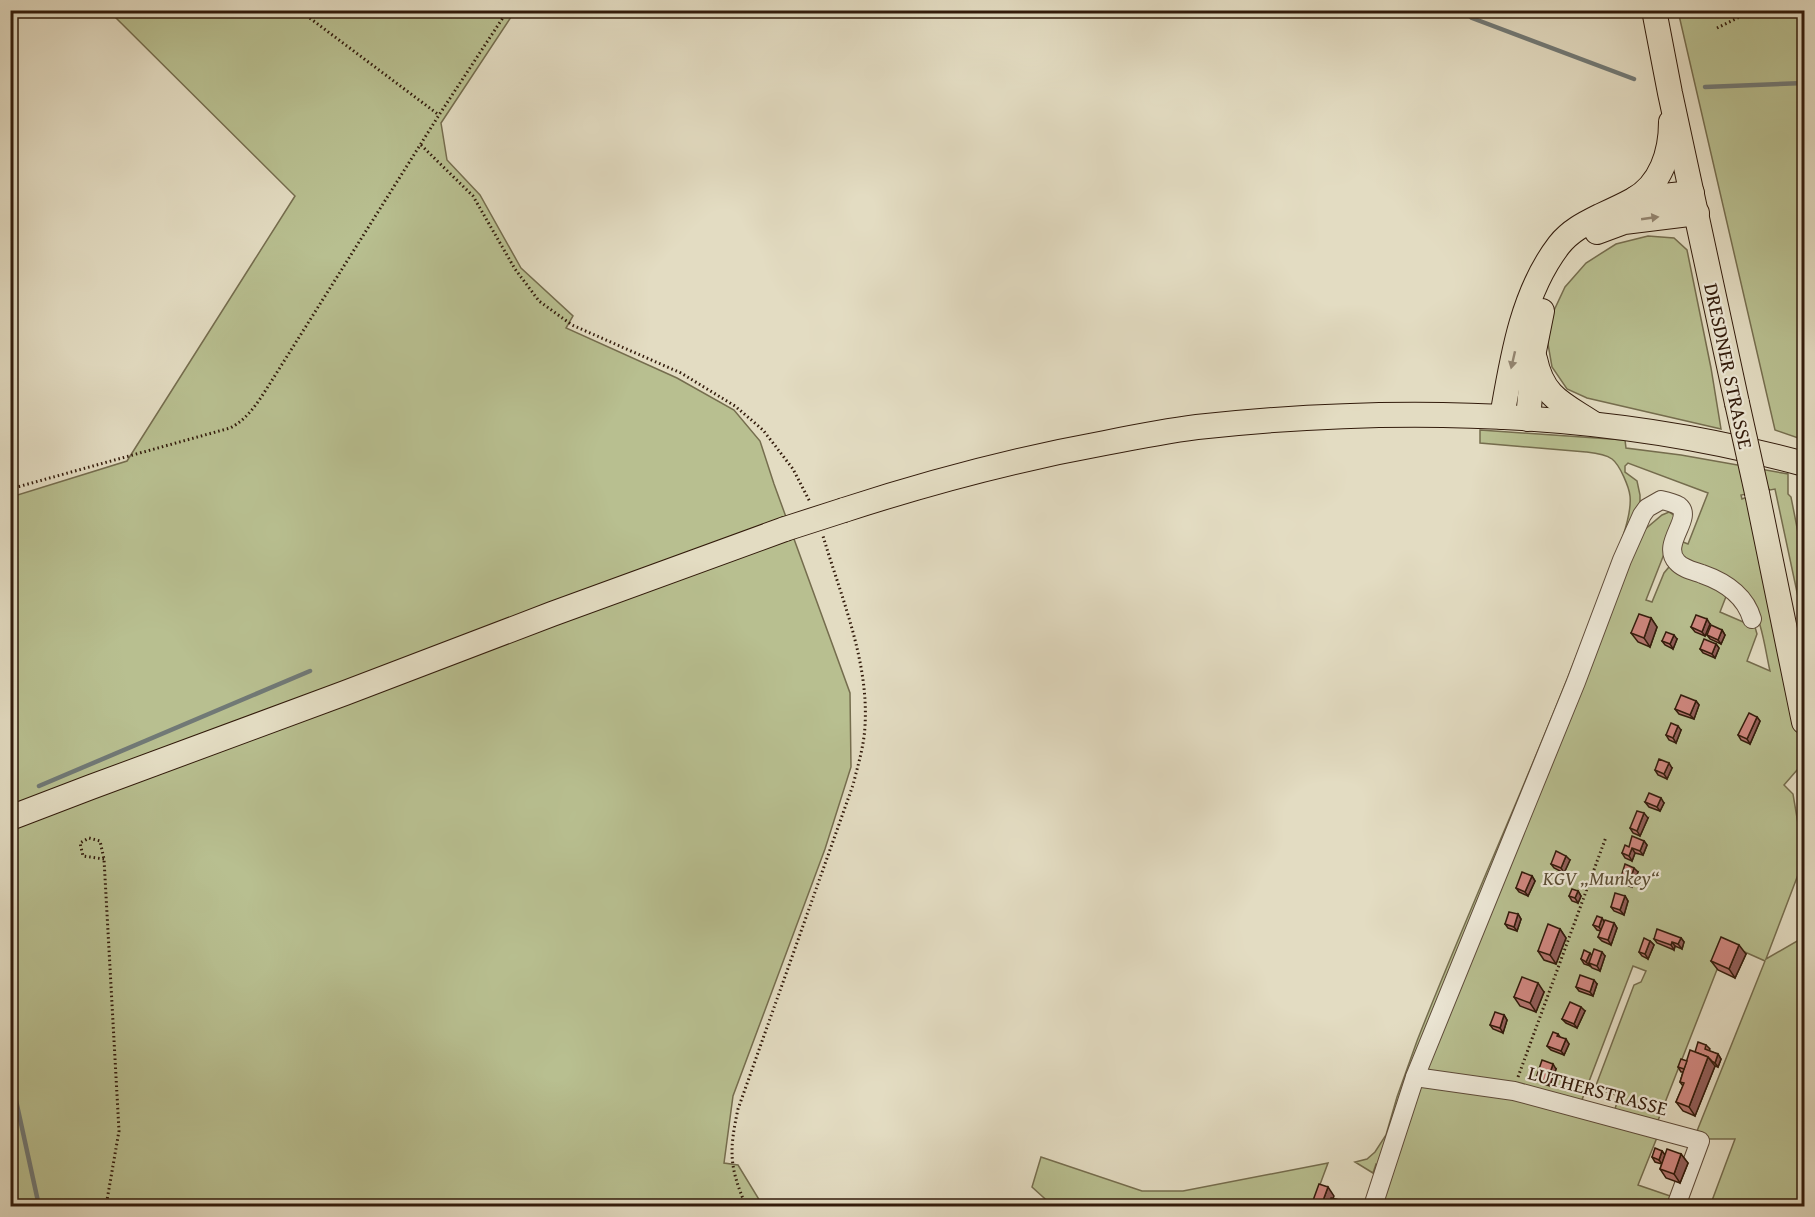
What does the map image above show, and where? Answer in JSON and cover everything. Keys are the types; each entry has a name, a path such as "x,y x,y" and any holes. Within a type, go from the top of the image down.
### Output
{"main road":[{"name":"DRESDNER STRASSE","path":"1654,10 1804,722"},
{"path":"1502,417 1508,382 1526,313 1534,289 1546,265 1560,244 1577,227 1635,199 1653,184 1663,166 1671,140 1670,93"},
{"path":"1635,199 1695,203"},
{"path":"1528,419 1534,351 1540,318 1548,295 1565,264 1581,245 1597,232 1624,222 1695,203"},
{"path":"1534,351 1538,374 1551,395 1596,425"},
{"path":"10,818 785,529 902,491 1063,451 1195,427 1369,415 1463,415 1596,425 1706,441 1804,464"}],"street":[{"path":"1373,1206 1415,1077 1576,682 1622,560 1647,508 1661,500 1678,506 1684,517 1672,546 1672,554 1677,562 1734,591 1745,602 1752,619"},
{"name":"LUTHERSTRASSE","path":"1415,1077 1514,1091 1700,1141 1676,1206"}],"path":[{"path":"299,10 439,115"},
{"path":"10,489 230,428 240,423 253,409 269,385 508,10"},
{"path":"1717,28 1754,10"},
{"path":"421,145 473,196 515,268 539,301 572,325 681,374 735,406 763,430"},
{"path":"746,1206 732,1164 731,1149 738,1109 780,987 822,877 861,753 865,704 863,680 851,630"},
{"path":"1514,1091 1606,837"},
{"path":"104,859 83,856 80,843 89,838 100,841 104,859 119,1131 106,1206"}],"green space":[{"path":"109,11 515,11 441,123 447,160 480,195 521,268 573,316 566,328 677,378 734,410 760,441 850,693 851,767 825,849 733,1096 724,1163 738,1165 763,1206 11,1206 11,497 127,461 295,196"},
{"path":"1678,11 1804,11 1804,440 1775,430"},
{"path":"1648,236 1674,238 1687,250 1721,429 1587,398 1567,389 1552,367 1548,344 1550,319 1565,287 1586,263 1616,244"},
{"name":"KGV „Munkey“","path":"1480,430 1625,440 1626,448 1681,455 1788,474 1788,494 1791,497 1804,563 1804,625 1775,489 1741,495 1742,499 1747,497 1804,762 1784,785 1793,794 1804,859 1766,959 1804,937 1804,1206 1710,1206 1735,1139 1704,1139 1695,1136 1765,961 1727,944 1657,1123 1614,1112 1619,1096 1595,1088 1634,985 1641,982 1646,971 1633,966 1580,1105 1524,1089 1429,1074 1423,1071 1580,682 1626,561 1643,531 1662,515 1669,512 1677,521 1646,600 1652,602 1664,573 1669,567 1722,586 1727,594 1720,612 1755,627 1757,634 1747,661 1770,671 1760,625 1748,601 1730,585 1692,569 1679,557 1678,540 1688,544 1708,493 1628,463 1625,466 1625,472 1637,481 1640,495 1640,504 1631,531 1411,1077 1383,1168 1376,1164 1373,1173 1355,1162 1367,1159 1375,1152 1386,1135 1417,1041 1577,655 1628,520 1630,496 1626,482 1618,466 1609,457 1586,452 1480,443"},
{"path":"1425,1084 1512,1096 1658,1135 1638,1185 1676,1198 1673,1206 1377,1206 1413,1091"},
{"path":"1041,1157 1142,1191 1183,1191 1328,1163 1312,1206 1053,1206 1032,1187"}],"building":[{"path":"1639,614 1651,618 1644,638 1631,633"},
{"path":"1696,615 1707,619 1702,632 1691,627"},
{"path":"1711,625 1722,630 1718,640 1707,635"},
{"path":"1666,632 1674,635 1670,644 1662,641"},
{"path":"1704,639 1716,644 1712,654 1700,649"},
{"path":"1681,695 1696,701 1690,715 1675,709"},
{"path":"1749,713 1757,717 1747,739 1738,735"},
{"path":"1671,723 1678,726 1673,738 1666,735"},
{"path":"1659,759 1669,763 1664,774 1655,770"},
{"path":"1649,793 1661,798 1657,807 1645,802"},
{"path":"1637,811 1644,813 1637,831 1630,828"},
{"path":"1632,836 1644,841 1640,851 1632,848 1629,856 1622,853 1625,845 1629,847"},
{"path":"1556,851 1566,856 1561,868 1551,864"},
{"path":"1625,864 1634,868 1629,883 1620,880"},
{"path":"1522,872 1532,876 1525,892 1516,888"},
{"path":"1572,889 1578,891 1575,898 1569,896"},
{"path":"1615,893 1625,896 1620,910 1611,907"},
{"path":"1509,912 1518,914 1514,927 1505,924"},
{"path":"1597,916 1602,918 1599,927 1593,925"},
{"path":"1605,920 1614,923 1608,940 1598,937"},
{"path":"1548,924 1560,929 1550,955 1538,951"},
{"path":"1657,929 1681,938 1678,944 1672,942 1671,945 1654,939"},
{"path":"1721,937 1739,945 1729,969 1711,961"},
{"path":"1644,938 1650,941 1645,954 1639,952"},
{"path":"1594,949 1602,952 1597,966 1589,963"},
{"path":"1584,950 1590,953 1586,962 1581,959"},
{"path":"1580,975 1594,980 1590,992 1576,987"},
{"path":"1522,977 1538,983 1530,1003 1514,997"},
{"path":"1570,1002 1581,1007 1574,1024 1562,1019"},
{"path":"1495,1012 1504,1015 1500,1028 1490,1025"},
{"path":"1553,1032 1566,1039 1561,1051 1547,1046"},
{"path":"1698,1042 1706,1045 1705,1049 1718,1054 1715,1063 1708,1057 1695,1052"},
{"path":"1690,1050 1708,1057 1689,1107 1676,1102 1684,1083 1680,1082"},
{"path":"1681,1059 1687,1061 1684,1069 1678,1067"},
{"path":"1542,1060 1553,1064 1547,1082 1536,1078"},
{"path":"1655,1148 1662,1151 1659,1160 1652,1157"},
{"path":"1667,1149 1681,1154 1674,1174 1660,1169"},
{"path":"1319,1184 1328,1187 1321,1206 1311,1206"},
{"path":"1331,1198 1340,1200 1337,1206 1328,1206"}],"waterway":[{"path":"1463,10 1472,18 1634,79"},
{"path":"1705,87 1804,83"},
{"path":"39,786 310,671"},
{"path":"10,1073 39,1206"}]}
